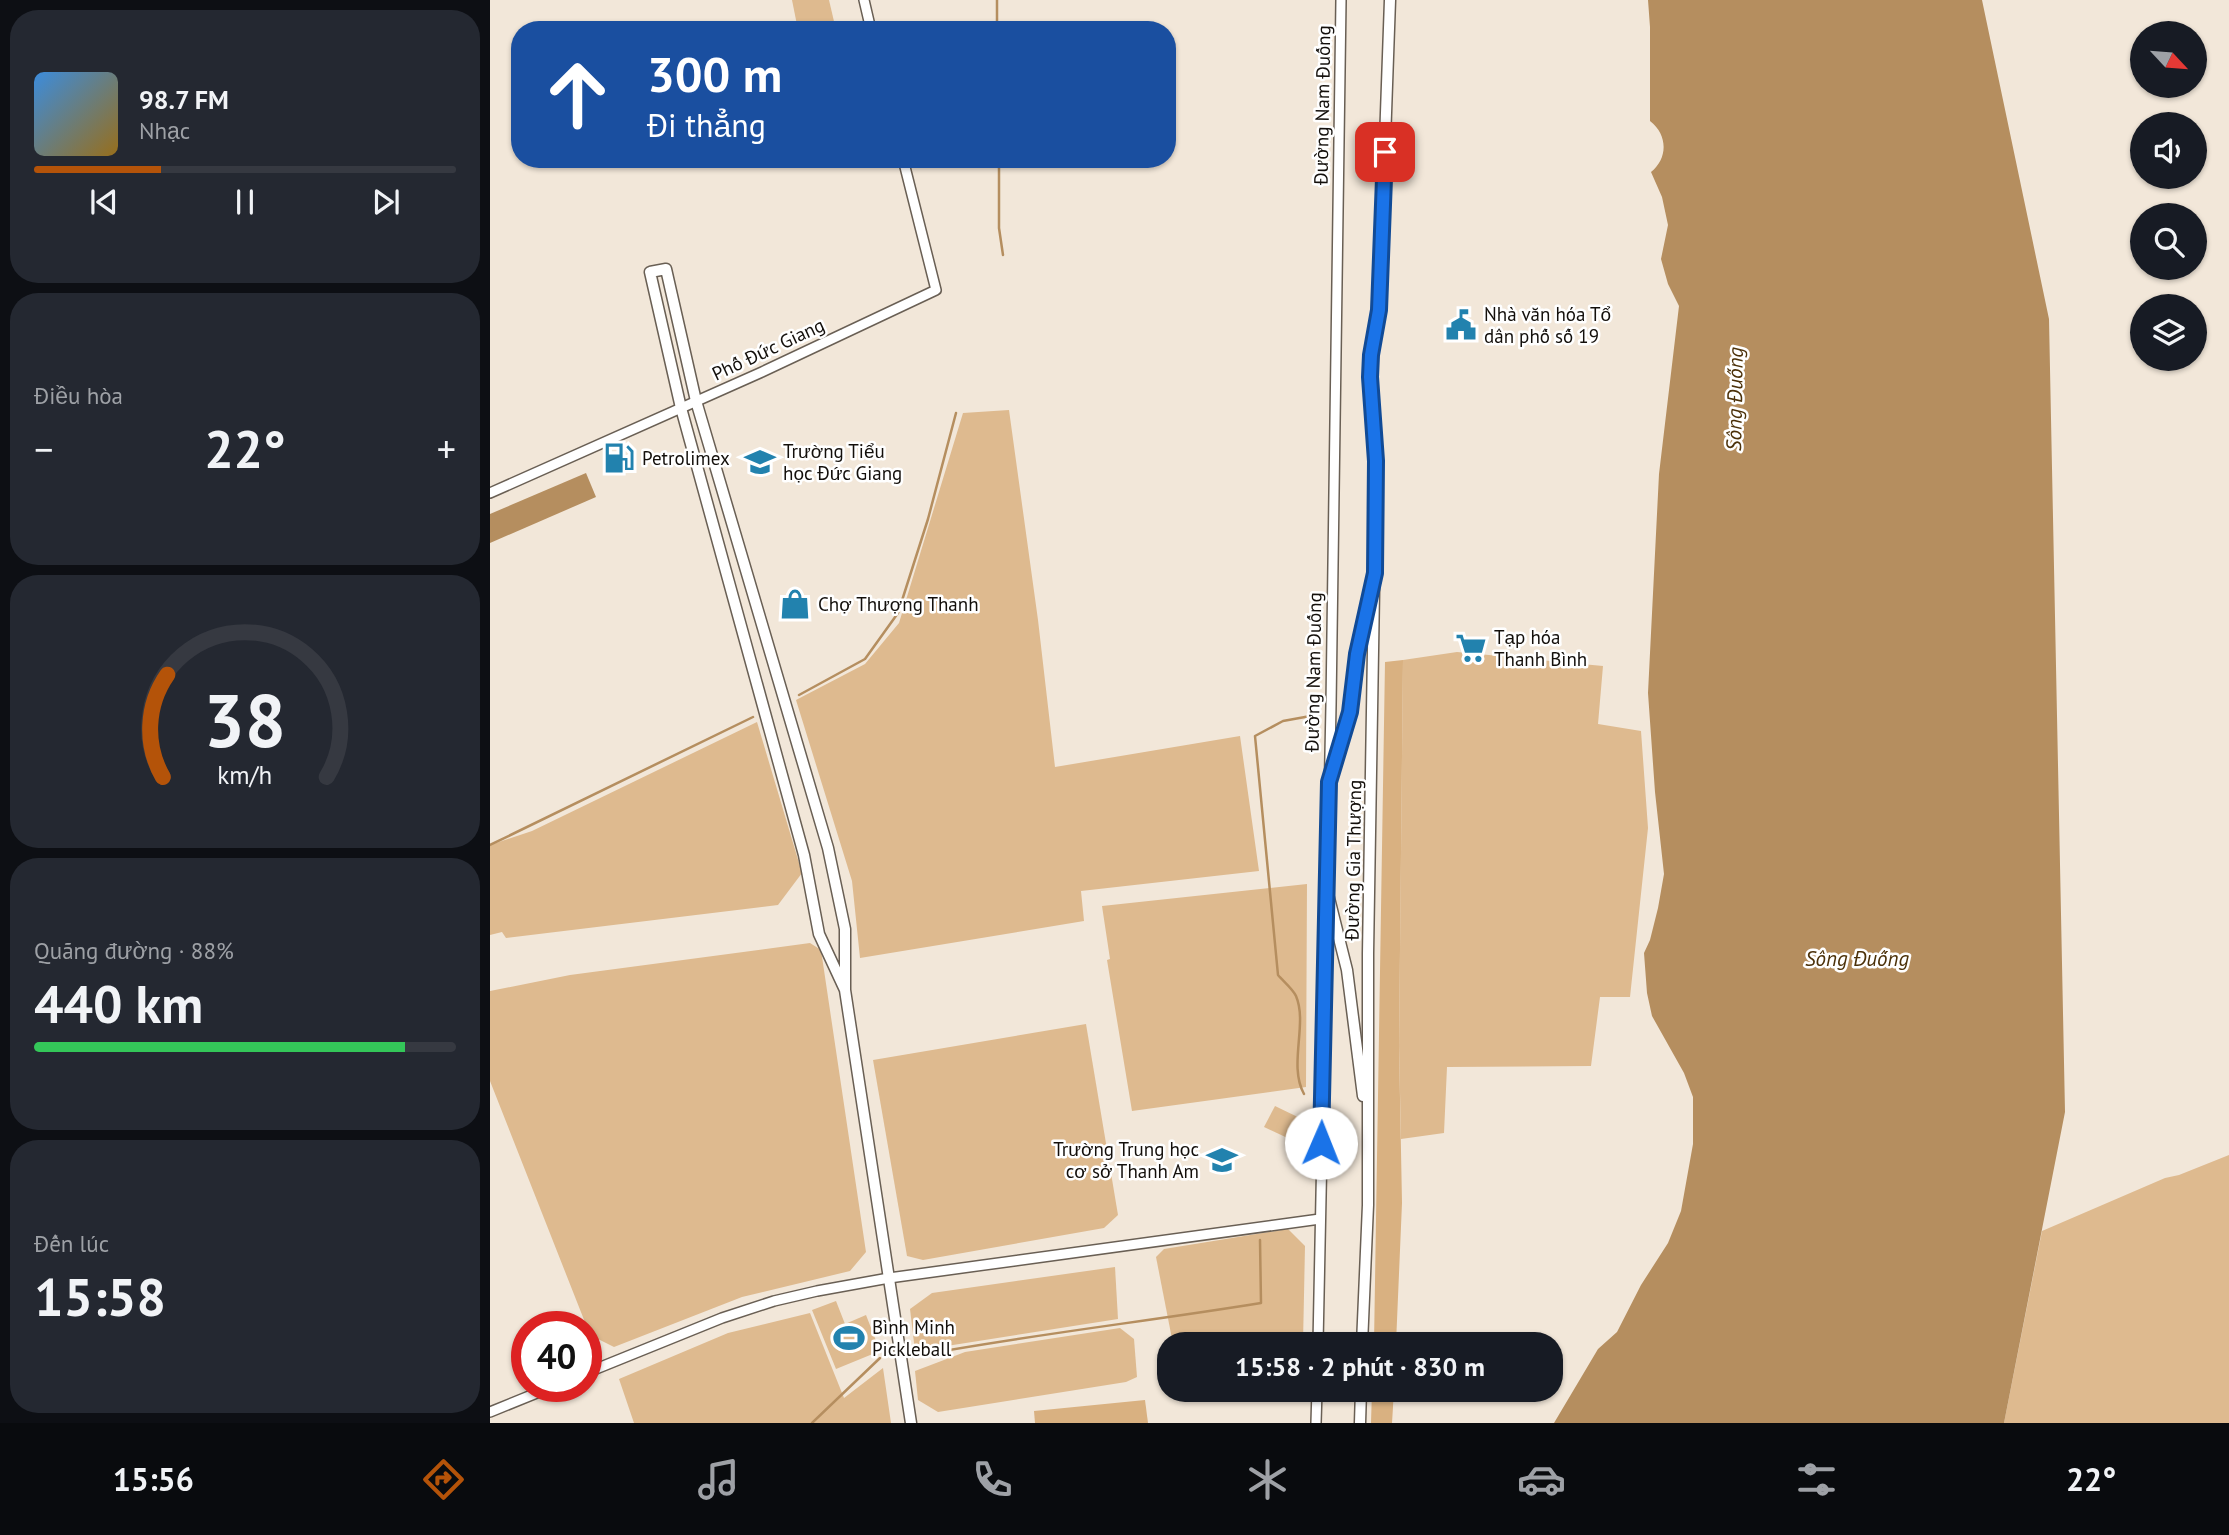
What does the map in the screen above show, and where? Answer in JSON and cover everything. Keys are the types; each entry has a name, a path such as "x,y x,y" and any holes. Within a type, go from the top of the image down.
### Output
{"main road":[{"name":"Đường Gia Thượng","path":"1362,1332 1369,1146 1368,966 1376,461 1370,377 1379,310 1390,0"},
{"path":"845,990 819,934 803,855 681,408 650,272 666,268 696,401 828,848 845,929 845,990 911,1423"},
{"path":"1329,782 1350,712 1357,654 1375,573"},
{"path":"1326,886 1349,981 1369,1146"},
{"path":"1360,1423 1361,1402"}],"street":[{"path":"863,0 869,21"},
{"name":"Đường Nam Đuống","path":"1318,1332 1341,0"},
{"name":"Phố Đức Giang","path":"490,493 936,290 905,168"},
{"path":"602,1367 722,1318 774,1301 889,1278 1320,1219"},
{"path":"490,1412 515,1402"},
{"path":"1316,1423 1317,1402"}],"shaded area":[{"path":"792,0 829,0 834,21 796,21"},
{"path":"1009,410 1055,767 1240,736 1259,871 1081,891 1084,921 860,958 852,881 796,700 865,664 899,623 963,413"},
{"path":"1457,652 1603,666 1598,724 1641,731 1648,828 1630,997 1600,997 1591,1066 1447,1067 1444,1133 1401,1139 1399,1046 1403,660"},
{"path":"1403,660 1399,1046 1402,1203 1397,1332 1374,1332 1385,662"},
{"path":"757,722 802,873 778,905 506,938 502,932 490,935 490,845 532,831"},
{"path":"1307,884 1306,1087 1132,1111 1107,960 1110,959 1102,906"},
{"path":"810,943 821,950 866,1252 850,1271 742,1297 614,1347 602,1341 602,1311 581,1311 490,1081 490,991 570,975"},
{"path":"1086,1024 1118,1215 1104,1228 923,1260 907,1256 873,1060"},
{"path":"1275,1106 1306,1121 1296,1142 1264,1127"},
{"path":"2229,1155 2229,1423 2004,1423 2042,1231 2165,1178"},
{"path":"1288,1229 1305,1246 1303,1332 1171,1332 1156,1257 1164,1249"},
{"path":"1115,1267 1118,1319 915,1351 910,1309 932,1293"},
{"name":"Bình Minh Pickleball","path":"836,1301 845,1324 866,1315 880,1351 836,1369 812,1310"},
{"path":"810,1313 844,1398 883,1368 891,1423 634,1423 619,1379 728,1333"},
{"path":"1120,1328 1134,1339 1137,1377 1126,1382 938,1412 918,1400 915,1371 965,1352"},
{"path":"1145,1400 1148,1423 1035,1423 1034,1411"},
{"path":"1372,1402 1393,1402 1392,1423 1371,1423"}],"water":[{"name":"Sông Đuống","path":"1648,0 1982,0 2049,319 2065,1112 2004,1423 1554,1423 1598,1349 1617,1332 1641,1285 1668,1243 1681,1211 1693,1144 1693,1097 1684,1073 1652,1016 1644,953 1650,940 1664,874 1648,693 1659,474 1679,306 1668,284 1661,259 1668,225 1662,197 1651,172 1661,160 1664,146 1660,133 1650,121"},
{"path":"586,473 596,497 490,543 490,514"}],"waterway":[{"path":"997,0 997,21"},
{"path":"999,168 999,228 1003,255"},
{"path":"799,695 865,659 898,613 928,519 956,413"},
{"path":"1304,1094 1298,1070 1299,1007 1295,993 1278,975 1255,736 1283,721 1316,715"},
{"path":"490,845 753,717"},
{"path":"910,1357 1261,1303 1260,1240"},
{"path":"812,1423 880,1358"}],"place":[{"name":"Nhà văn hóa Tổ dân phố số 19","path":"1461,325"},
{"name":"Petrolimex","path":"619,458"},
{"name":"Trường Tiểu học Đức Giang","path":"760,462"},
{"name":"Chợ Thượng Thanh","path":"795,604"},
{"name":"Tạp hóa Thanh Bình","path":"1471,648"},
{"name":"Trường Trung học cơ sở Thanh Am","path":"1222,1160"},
{"name":"Bình Minh Pickleball","path":"849,1338"}],"route":[{"path":"1321,1143 1329,782 1350,712 1357,654 1375,573 1376,461 1370,377 1379,310 1385,152"}]}
